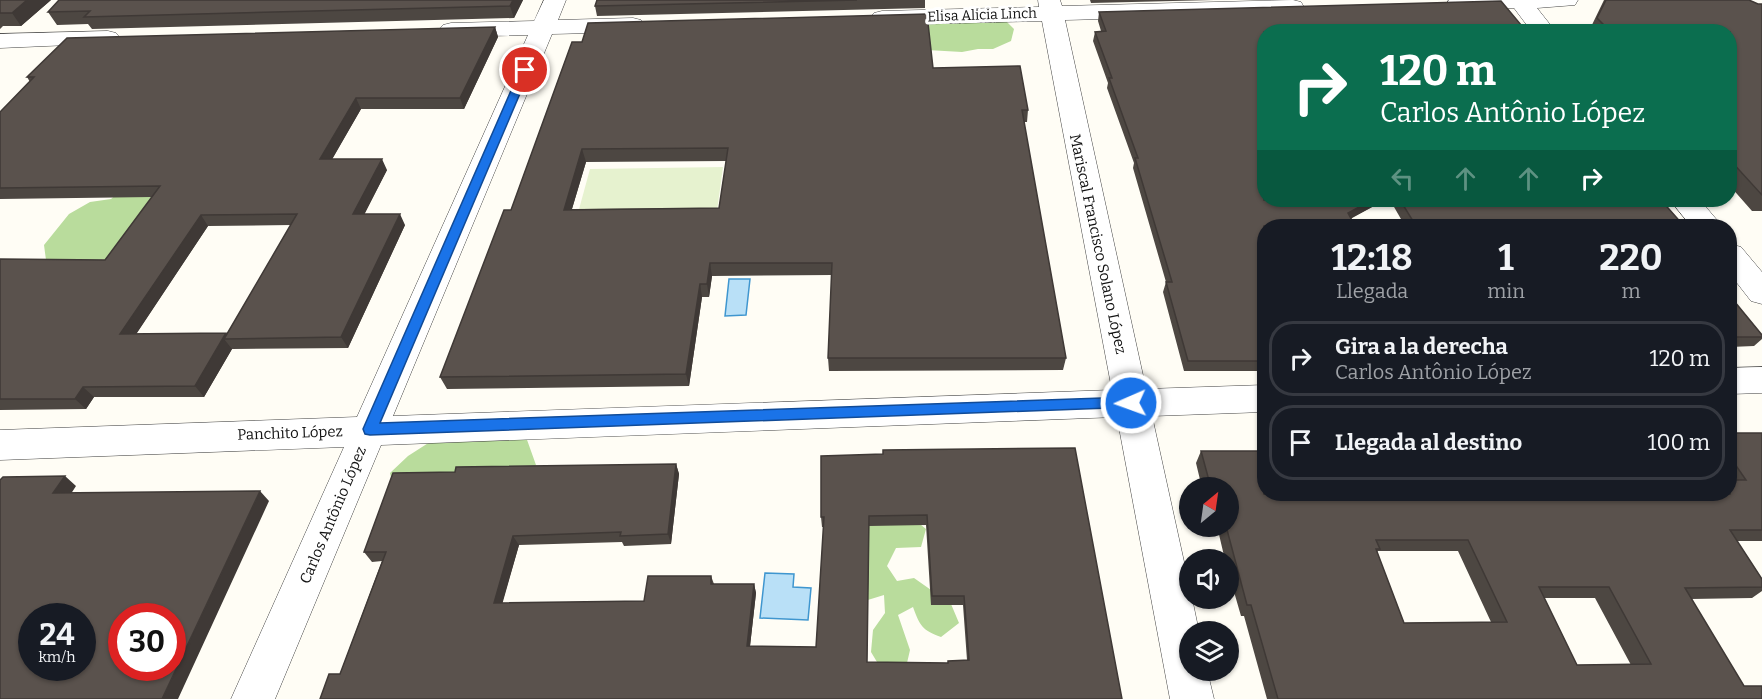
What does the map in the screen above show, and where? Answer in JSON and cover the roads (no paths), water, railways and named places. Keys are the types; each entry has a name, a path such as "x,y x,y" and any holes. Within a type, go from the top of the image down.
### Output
{"street":[{"path":"1438,3 1567,0"},
{"path":"1519,1 1538,24"},
{"name":"Elisa Alicia Linch","path":"865,18 1050,7 1321,6"},
{"name":"Mariscal Francisco Solano López","path":"1050,7 1192,699"},
{"path":"425,31 549,14 650,25"},
{"name":"Carlos Antônio López","path":"253,699 549,14"},
{"path":"0,61 11,41 45,20"},
{"path":"11,41 129,38"},
{"path":"1690,207 1701,219"},
{"path":"1737,263 1762,293"},
{"path":"1737,381 1762,380"},
{"name":"Panchito López","path":"0,445 370,429 1257,398"}],"water":[{"path":"729,279 750,279 746,315 725,316"},
{"path":"765,573 794,574 793,587 811,588 808,620 760,618"}]}
